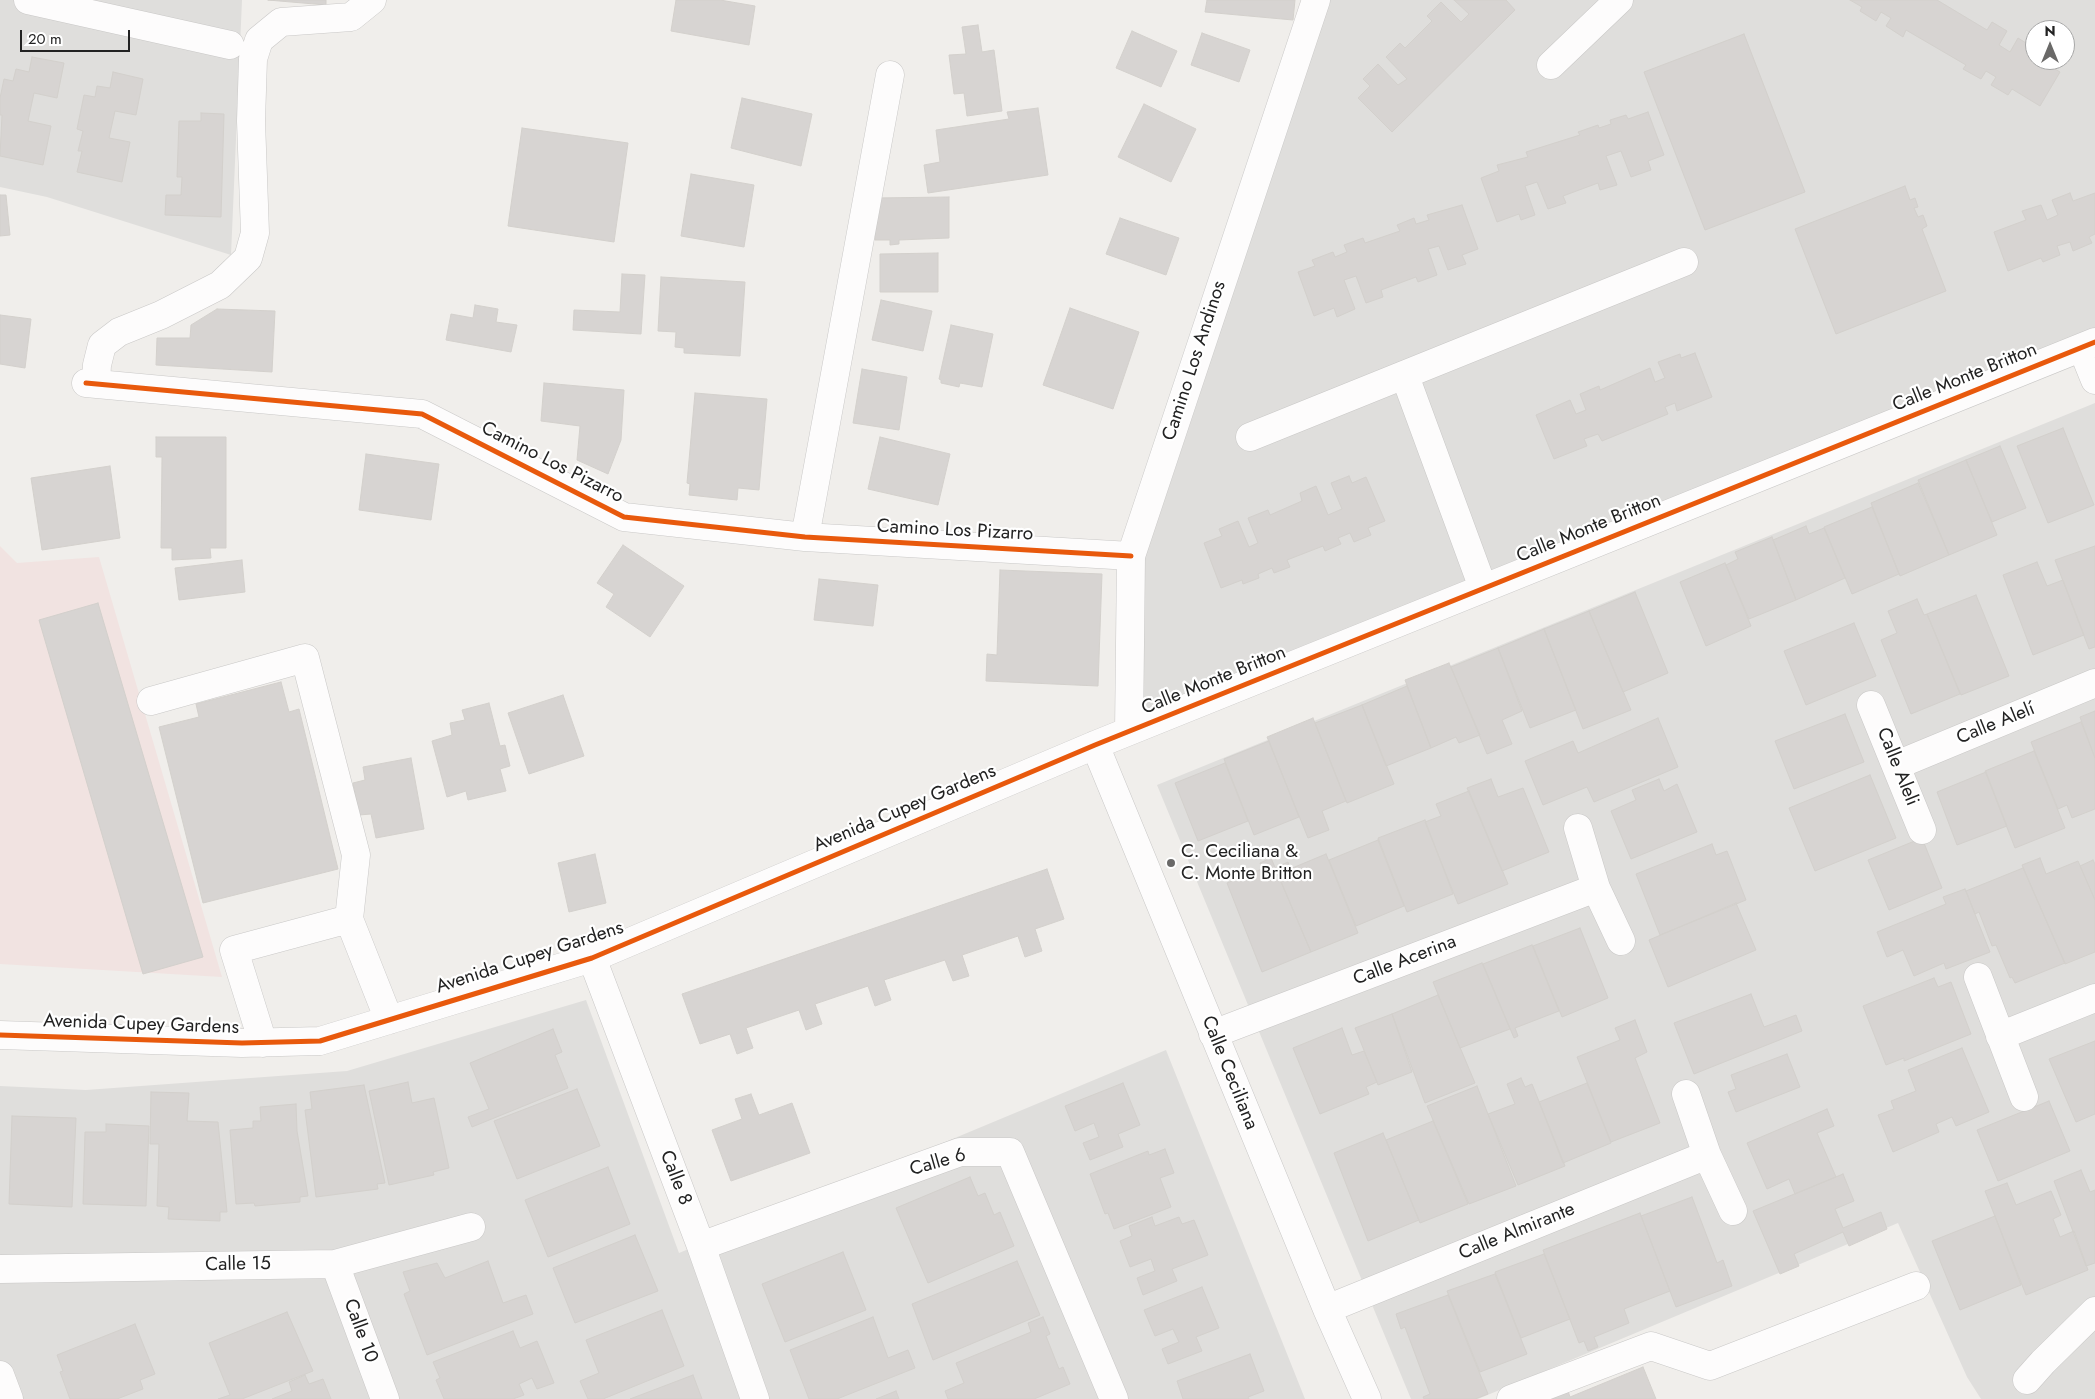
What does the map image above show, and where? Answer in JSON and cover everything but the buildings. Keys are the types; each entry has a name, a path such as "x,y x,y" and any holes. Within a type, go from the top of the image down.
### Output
{"street":[{"path":"28,0 230,45"},
{"name":"Camino Los Pizarro","path":"372,0 351,17 281,22 259,40 253,59 251,121 254,233 248,258 220,285 161,316 119,332 102,345 91,383 422,414 624,517 805,537 1131,556"},
{"name":"Camino Los Andinos","path":"1129,731 1131,556 1316,0"},
{"path":"1551,65 1620,0"},
{"path":"805,537 890,75"},
{"path":"1250,437 1684,262"},
{"path":"2088,345 2095,380"},
{"name":"Calle Monte Britton","path":"1095,744 2088,345"},
{"path":"1405,376 1483,588"},
{"path":"151,702 305,658 356,855 349,919 389,1020"},
{"name":"Calle Alelí","path":"1897,765 2095,683"},
{"name":"Calle Aleli","path":"1871,704 1922,830"},
{"name":"Avenida Cupey Gardens","path":"0,1035 263,1043 320,1041 592,958 1095,744"},
{"name":"Calle Ceciliana","path":"1095,744 1327,1309 1367,1399"},
{"path":"1578,828 1596,888 1621,942"},
{"name":"Calle Acerina","path":"1213,1034 1596,888"},
{"path":"263,1043 234,950 349,919"},
{"name":"Calle 8","path":"592,958 701,1246 755,1399"},
{"path":"1978,977 2024,1097"},
{"path":"2000,1036 2095,998"},
{"path":"1686,1094 1707,1155 1733,1211"},
{"name":"Calle 6","path":"701,1246 960,1152 1010,1152 1114,1399"},
{"name":"Calle Almirante","path":"1327,1309 1707,1155"},
{"name":"Calle 15","path":"0,1269 335,1264 471,1228"},
{"name":"Calle 10","path":"335,1264 385,1399"},
{"path":"1511,1399 1651,1346 1710,1366 1916,1286"},
{"path":"2028,1380 2042,1362 2095,1311"},
{"path":"0,1375 9,1399"}],"shaded area":[{"path":"0,0 242,0 231,255 47,197 0,187"},
{"path":"1312,0 2095,0 2095,383 2080,345 1143,730 1128,581"},
{"path":"2095,403 2095,1399 1981,1399 1967,1377 1898,1223 1478,1399 1411,1399 1157,785"},
{"path":"0,546 17,563 99,557 222,977 0,964"},
{"path":"586,1000 679,1253 1166,1050 1305,1399 0,1399 0,1086 86,1090 347,1071"}],"cycle path":[{"path":"0,1035 242,1043 320,1041 592,958 1095,745 2095,342"},
{"path":"86,383 422,414 624,517 805,537 1131,556"}],"place":[{"name":"C. Ceciliana & C. Monte Britton","path":"1171,863"}]}
